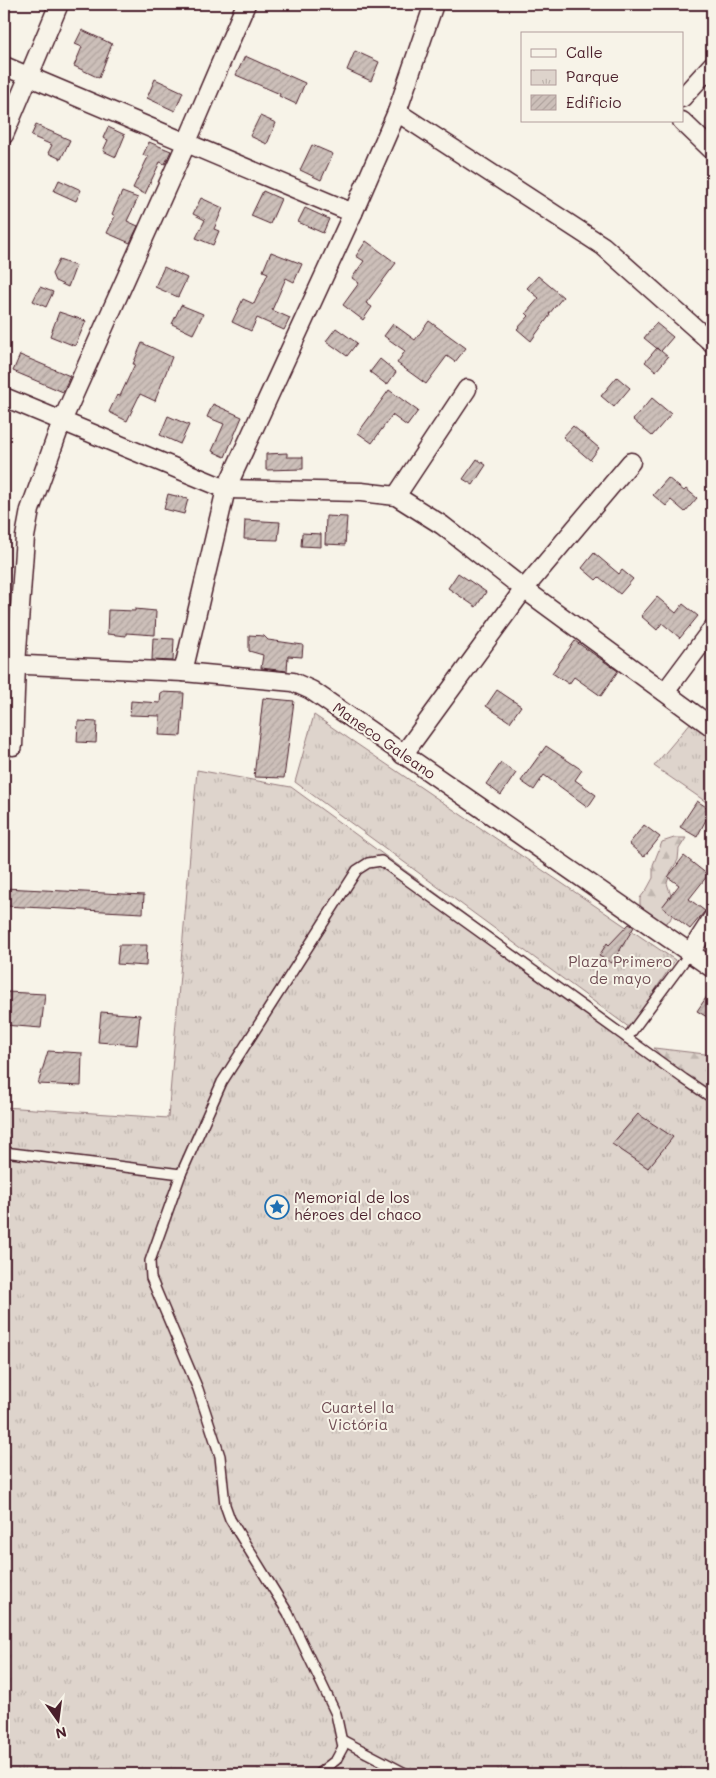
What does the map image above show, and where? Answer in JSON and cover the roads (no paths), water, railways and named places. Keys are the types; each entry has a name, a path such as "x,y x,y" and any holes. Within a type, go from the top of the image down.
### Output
{"street":[{"path":"4,135 59,4"},
{"path":"13,746 10,664 26,528 30,510 62,421 186,144 246,4"},
{"path":"183,672 226,489 353,213 397,112 434,4"},
{"path":"684,96 712,65"},
{"path":"4,66 353,213"},
{"path":"397,112 603,246 712,343"},
{"path":"683,122 712,150"},
{"path":"396,496 467,389"},
{"path":"4,397 226,489 361,492 396,496 442,525 524,589 712,727"},
{"path":"403,754 524,589 630,462"},
{"path":"665,692 712,629"},
{"name":"Maneco Galeano","path":"10,664 183,672 293,682 311,690 712,968"},
{"path":"690,953 712,919"}],"lane":[{"path":"318,1774 336,1760 342,1747 336,1714 288,1613 230,1519 225,1505 220,1456 198,1389 151,1278 150,1261 182,1174 222,1082 357,870 368,863 380,860 712,1098"},
{"path":"627,1038 690,953"},
{"path":"4,1152 182,1174"},
{"path":"342,1740 407,1774"}],"place":[{"name":"Memorial de los héroes del chaco","path":"277,1207"}],"park label":[{"name":"Plaza Primero de mayo","path":"620,970"},
{"name":"Cuartel la Victória","path":"358,1416"}]}
